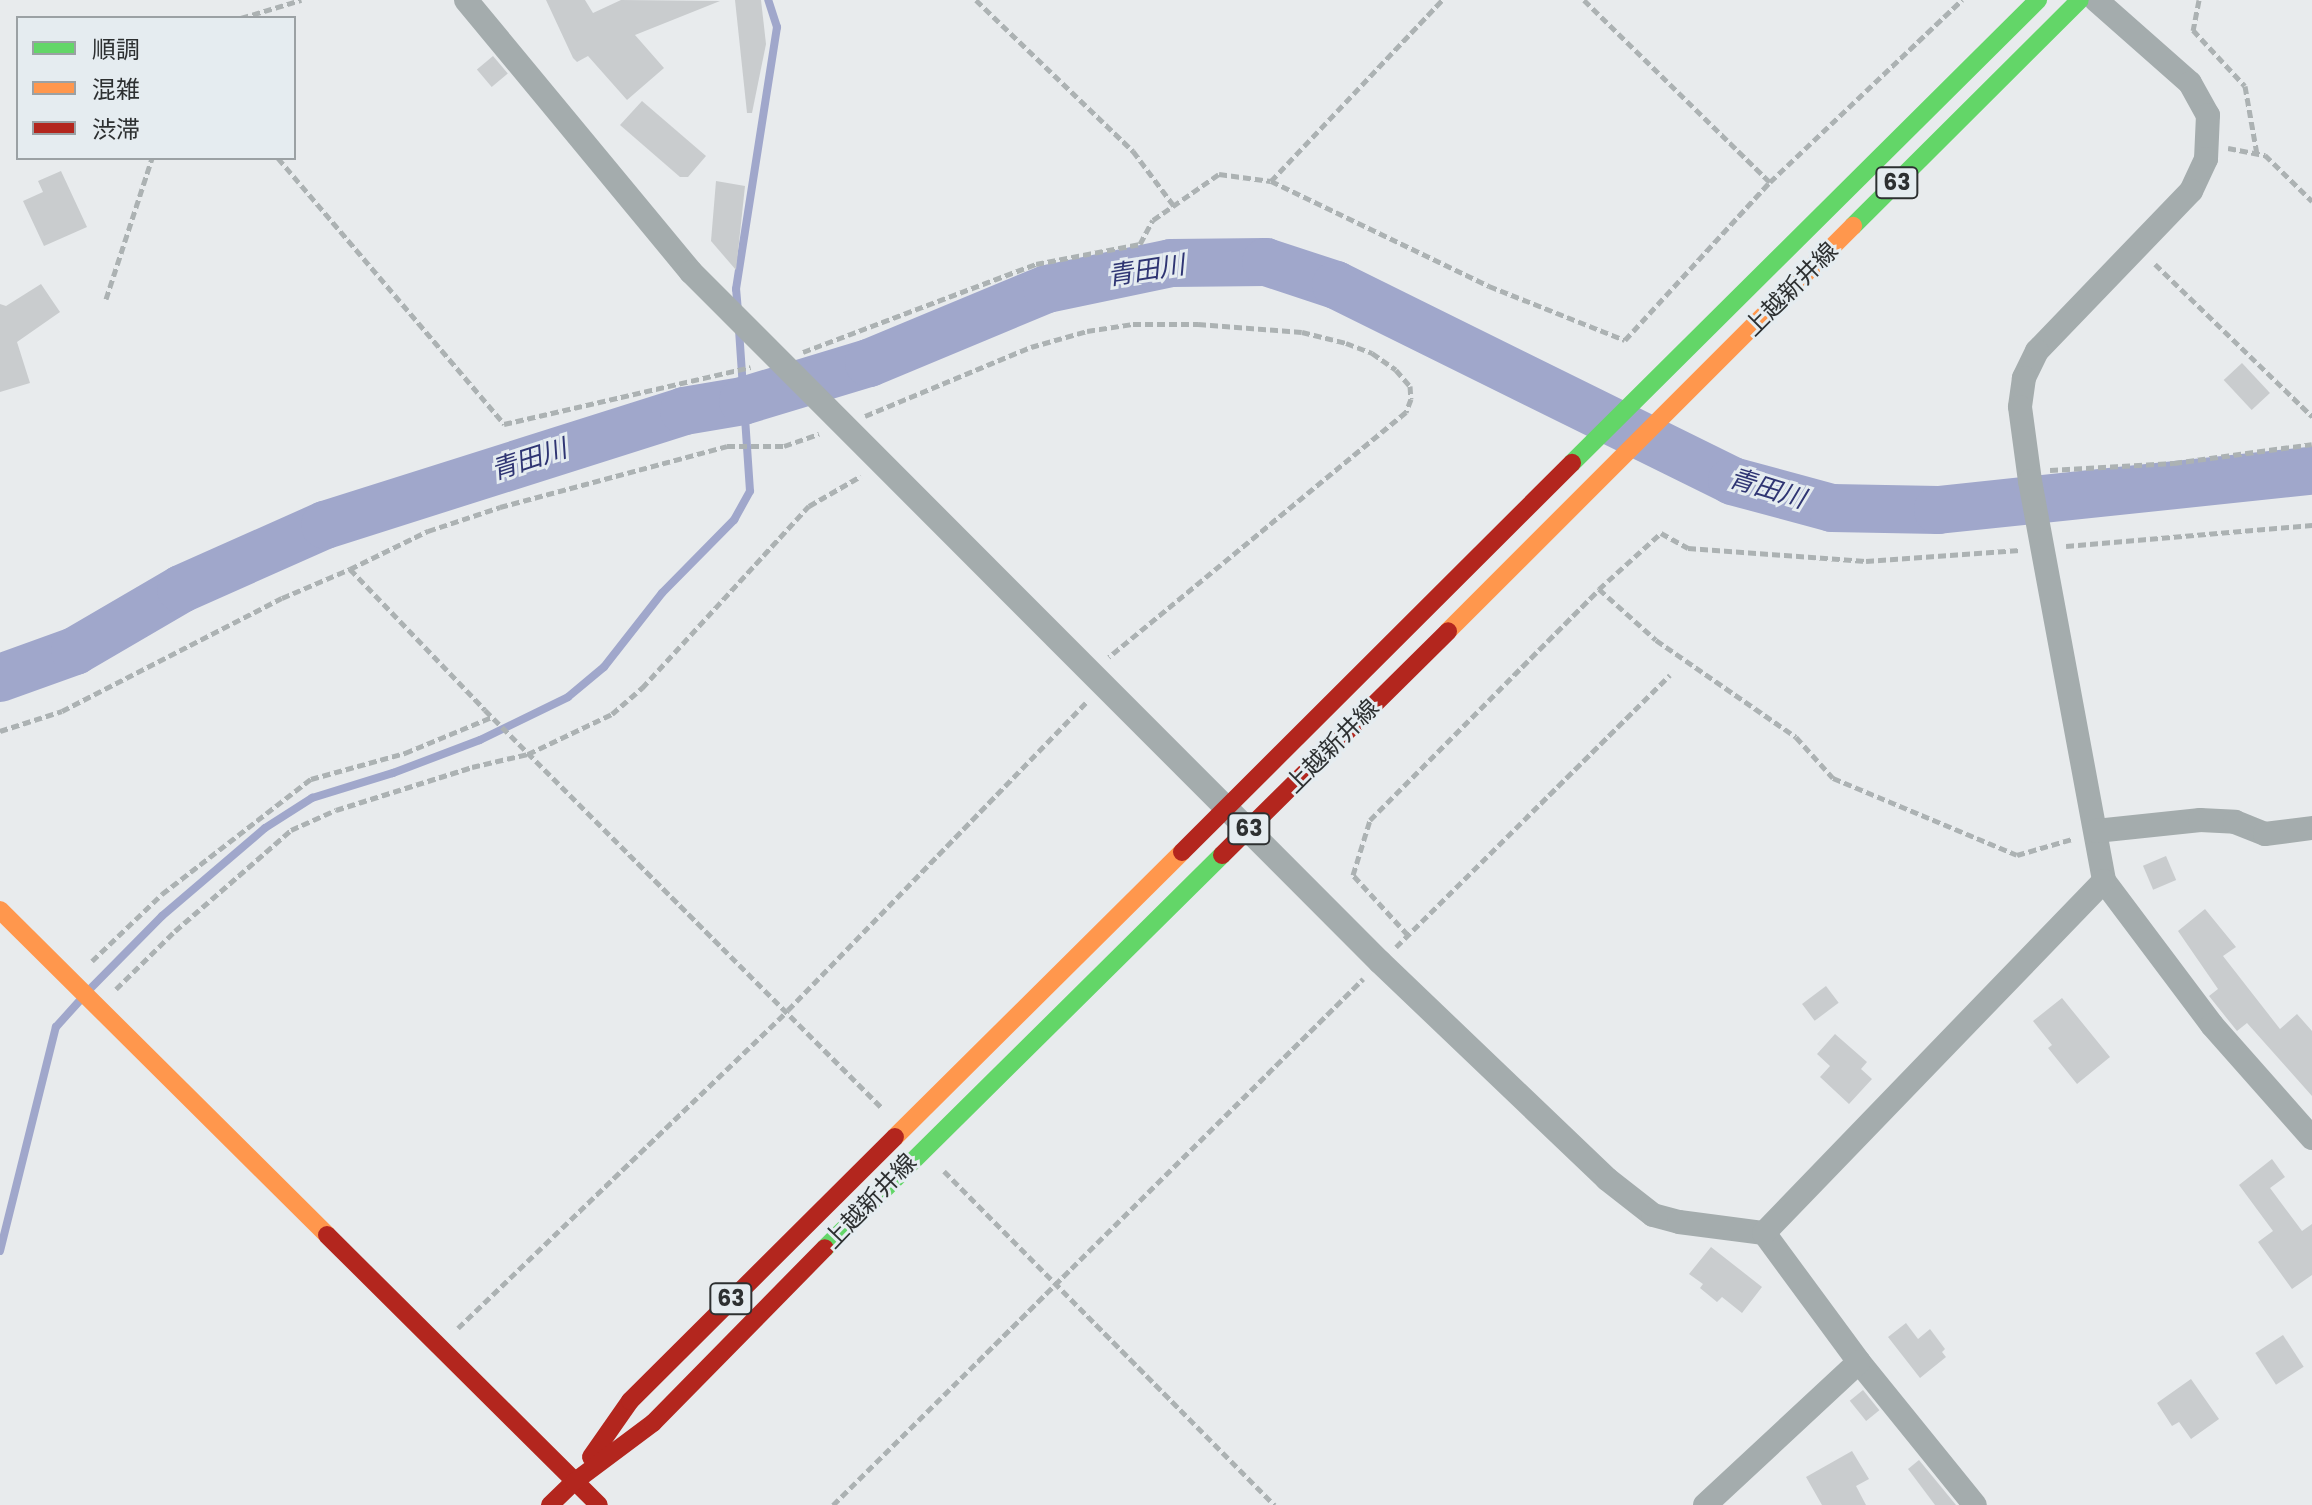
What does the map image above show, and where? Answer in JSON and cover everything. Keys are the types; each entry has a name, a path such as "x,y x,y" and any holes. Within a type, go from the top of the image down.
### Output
{"main road":[{"name":"上越新井線","path":"574,1482 630,1401 2038,0"},
{"name":"上越新井線","path":"550,1505 574,1482 653,1423 922,1149 1250,828 2080,0"},
{"path":"0,910 599,1505"}],"street":[{"path":"466,0 691,272 1096,679 1250,828 1380,962 1607,1179 1653,1215 1679,1222 1764,1233 1859,1362 1975,1505"},
{"path":"2096,0 2190,83 2208,115 2206,159 2191,191 2037,351 2024,378 2020,407 2104,881 2212,1025 2310,1132"},
{"path":"2096,831 2200,820 2235,822 2265,834 2312,828"},
{"path":"1764,1233 2104,881"},
{"path":"1705,1505 1859,1362"}],"path":[{"path":"248,16 301,0"},
{"path":"976,0 1133,151 1174,206"},
{"path":"1271,181 1442,0"},
{"path":"1584,0 1770,182"},
{"path":"280,160 504,424 784,364 1036,264 1140,244 1153,220 1219,174 1271,181 1489,286 1625,340 1770,182 1962,0"},
{"path":"2199,0 2193,30 2245,86 2257,154"},
{"path":"2207,143 2265,155 2312,201"},
{"path":"106,299 151,160"},
{"path":"2138,247 2312,416"},
{"path":"0,731 62,711 282,598 428,531 500,507 727,446 784,446 839,419 1031,347 1087,331 1133,324 1198,324 1302,332 1372,353 1396,370 1410,386 1411,399 1400,419 1096,679 788,1010 439,1346"},
{"path":"2030,476 2174,463 2312,444"},
{"path":"98,1007 175,931 291,830 336,810 472,767 528,754 612,714 642,688 809,506 883,464"},
{"path":"1408,935 1353,875 1370,820 1599,589 1661,533 1688,548 1866,561 2043,538 2312,525"},
{"path":"350,569 528,754 788,1010 902,1129"},
{"path":"1599,589 1656,640 1796,737 1833,778 2017,855 2096,831"},
{"path":"833,1505 1054,1282 1670,675"},
{"path":"72,981 162,894 311,779 405,753 492,717"},
{"path":"922,1149 1275,1505"}],"building":[{"path":"546,0 585,0 593,13 621,0 720,1 635,35 664,68 627,100 588,56 577,62 573,58"},
{"path":"735,0 761,0 766,44 752,113 747,113"},
{"path":"493,56 508,74 492,87 477,69"},
{"path":"642,101 706,156 688,177 680,177 620,125"},
{"path":"61,171 87,227 44,246 23,201 43,192 38,181"},
{"path":"716,181 745,186 736,270 711,241"},
{"path":"41,284 60,312 17,342 30,383 0,392 0,304 6,306"},
{"path":"2242,363 2270,393 2252,410 2224,380"},
{"path":"2166,856 2176,880 2153,890 2143,866"},
{"path":"2205,909 2236,947 2223,956 2280,1029 2297,1014 2312,1031 2312,1096 2247,1023 2237,1031 2209,996 2218,989 2178,931"},
{"path":"1826,986 1839,1003 1815,1021 1802,1004"},
{"path":"2062,998 2110,1057 2077,1084 2048,1048 2052,1045 2033,1021"},
{"path":"1835,1034 1867,1062 1861,1069 1872,1079 1849,1104 1820,1077 1830,1066 1817,1054"},
{"path":"2272,1159 2285,1177 2270,1188 2302,1231 2312,1224 2312,1275 2292,1289 2258,1242 2273,1231 2239,1185"},
{"path":"1711,1247 1762,1287 1742,1313 1722,1297 1717,1302 1700,1288 1703,1284 1689,1274"},
{"path":"1906,1323 1918,1339 1930,1329 1945,1349 1942,1352 1946,1357 1920,1378 1888,1337"},
{"path":"2283,1335 2304,1367 2276,1385 2255,1353"},
{"path":"2191,1379 2219,1419 2191,1439 2179,1422 2172,1426 2157,1403"},
{"path":"1863,1390 1879,1410 1866,1421 1850,1401"},
{"path":"1852,1451 1869,1479 1856,1486 1866,1505 1822,1505 1806,1477"},
{"path":"1919,1460 1956,1505 1935,1505 1908,1469"}],"waterway":[{"path":"738,311 736,289 777,27 768,0"},
{"name":"青田川","path":"0,678 75,651 181,589 325,525 684,411 743,401 869,363 1047,289 1171,263 1266,262 1336,285 1732,481 1832,508 1938,510 2312,471"},
{"path":"89,990 162,916 265,828 312,798 393,773 480,740 568,697 604,667 662,593 734,520 750,491 739,328"},
{"path":"0,1251 56,1027 80,1000"}],"traffic: fast":[{"path":"1572,463 2038,0"},
{"path":"1853,226 2080,0"},
{"path":"825,1248 1222,855"}],"traffic: slow":[{"path":"1448,631 1853,226"},
{"path":"895,1137 1182,852"},
{"path":"0,910 327,1235"}],"traffic: jam":[{"path":"1182,852 1572,463"},
{"path":"1222,855 1448,631"},
{"path":"591,1457 630,1401 895,1137"},
{"path":"327,1235 599,1505"},
{"path":"550,1505 574,1482 653,1423 825,1248"}]}
